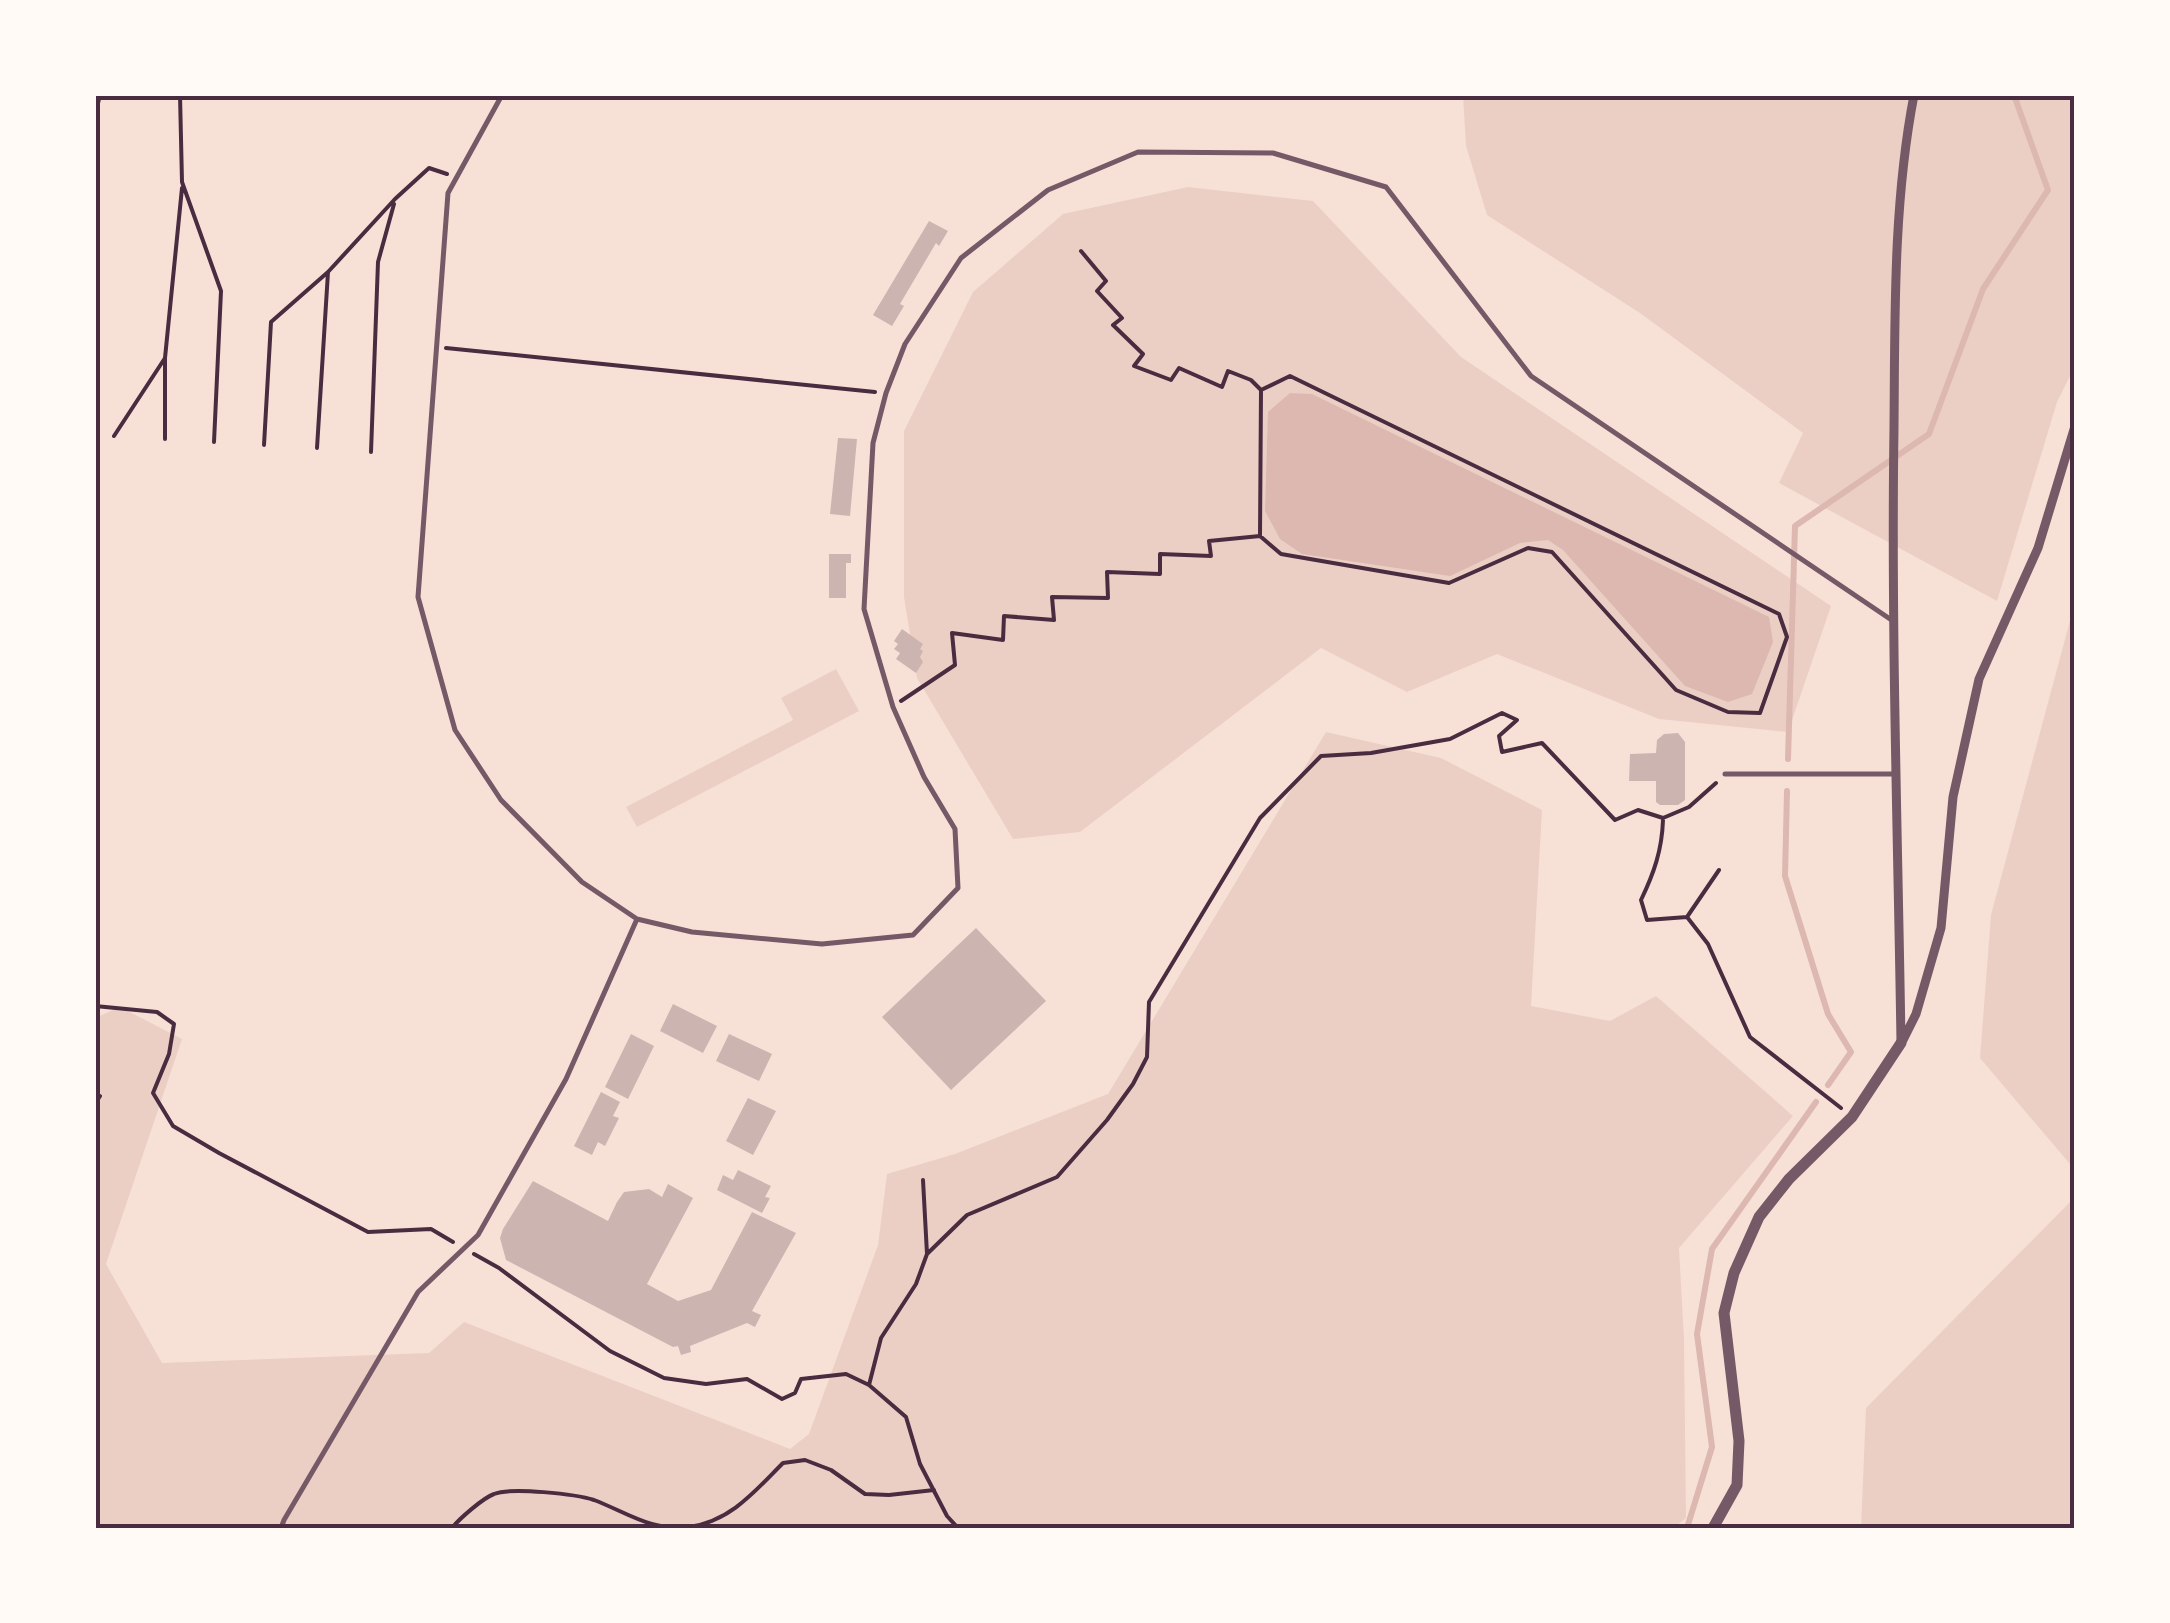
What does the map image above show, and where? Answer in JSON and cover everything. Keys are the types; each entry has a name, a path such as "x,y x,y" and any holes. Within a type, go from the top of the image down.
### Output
{"street":[{"path":"1901,1043 1893,538 1895,324 1901,180 1914,95"},
{"path":"1713,1528 1737,1485 1738,1441 1724,1314 1734,1273 1759,1216 1789,1179 1852,1118 1916,1014 1940,928 1953,798 1978,679 2038,548 2075,426"}],"lane":[{"path":"95,111 100,95"},
{"path":"502,95 448,193 418,597 455,730 500,800 582,882 638,919 692,932 822,944 913,935 958,888 955,829 924,777 893,706 864,609 873,443 886,393 905,344 961,258 1048,190 1138,152 1273,153 1386,187 1531,376 1894,622"},
{"path":"1725,774 1897,774"},
{"path":"281,1528 418,1292 478,1235 566,1079 638,919"}],"path":[{"path":"165,440 165,358 182,184 180,95"},
{"path":"264,445 271,322 328,272 429,168 457,177"},
{"path":"182,184 221,291 214,442"},
{"path":"370,452 378,262 395,200"},
{"path":"1081,252 1106,282 1097,291 1122,318 1112,325 1143,354 1134,366 1171,380 1179,368 1222,387 1228,371 1251,380 1260,390 1260,536 1280,554 1449,582 1528,548 1552,552 1676,690 1728,712 1760,713 1787,638 1780,614 1290,376 1260,390"},
{"path":"318,448 328,272"},
{"path":"437,347 886,393"},
{"path":"114,436 165,358"},
{"path":"893,706 955,664 952,633 1004,640 1004,616 1054,620 1052,597 1108,598 1107,572 1160,574 1160,554 1211,556 1208,542 1260,536"},
{"path":"926,1254 968,1215 1057,1177 1107,1120 1148,1056 1150,1002 1260,818 1321,756 1371,753 1450,739 1502,713 1517,720 1498,736 1502,752 1542,743 1616,820 1638,810 1663,818 1688,807 1725,774"},
{"path":"1663,818 1655,872 1641,900 1646,920 1688,917"},
{"path":"1688,917 1720,870"},
{"path":"1688,917 1708,944 1750,1037 1852,1118"},
{"path":"95,1006 157,1012 174,1024 170,1054 153,1093 172,1126 368,1232 432,1229 499,1268 610,1351 664,1378 706,1384 746,1379 782,1398 795,1394 801,1379 846,1374 869,1384 906,1417 920,1464 947,1516 958,1528"},
{"path":"95,1094 100,1096 95,1104"},
{"path":"869,1384 881,1338 916,1284 926,1254 923,1180"},
{"path":"452,1528 495,1494 539,1492 590,1499 648,1526 688,1527 721,1517 751,1498 782,1463 805,1460 831,1470 865,1494 934,1490"}],"shaded area":[{"path":"1463,95 2075,95 2075,366 2057,402 1997,601 1779,483 1803,433 1640,313 1487,215 1466,146"},
{"path":"1188,187 1313,201 1461,357 1831,606 1788,732 1659,719 1497,654 1407,692 1321,648 1080,832 1013,839 917,678 904,597 904,431 973,292 1063,214"},
{"path":"1290,393 1312,394 1769,617 1773,642 1752,694 1728,702 1685,686 1563,550 1548,540 1520,543 1450,576 1302,554 1280,539 1265,511 1268,412"},
{"path":"2075,602 2075,1170 1980,1058 1991,915"},
{"path":"836,669 859,711 637,827 626,807 793,720 781,698"},
{"path":"1326,732 1441,758 1542,810 1531,1006 1610,1021 1656,996 1793,1116 1679,1248 1686,1518 1673,1528 95,1528 95,1018 120,1007 182,1039 106,1264 162,1363 429,1353 464,1322 790,1449 809,1434 878,1245 887,1174 955,1154 1108,1094"},
{"path":"2075,1197 2075,1528 1861,1528 1866,1408"}],"building":[{"path":"929,221 948,231 939,246 936,243 900,304 904,306 892,326 873,315"},
{"path":"838,438 857,439 850,516 830,514"},
{"path":"829,554 851,554 851,563 846,563 846,598 829,598"},
{"path":"902,629 923,644 923,662 916,673 896,659 900,653 894,649 898,644 894,641"},
{"path":"1678,733 1685,742 1685,800 1678,805 1660,805 1656,802 1656,781 1629,781 1630,754 1656,753 1657,740 1664,734"},
{"path":"976,928 1046,1001 951,1090 882,1017"},
{"path":"673,1004 717,1026 703,1053 660,1031"},
{"path":"631,1034 654,1046 628,1099 605,1087"},
{"path":"729,1034 772,1054 759,1081 716,1061"},
{"path":"601,1092 620,1102 613,1116 619,1118 605,1146 598,1142 592,1155 574,1146"},
{"path":"748,1098 776,1111 753,1155 726,1141"},
{"path":"738,1170 771,1186 762,1213 717,1190 723,1175 733,1180"},
{"path":"533,1181 608,1221 624,1192 649,1189 662,1197 668,1184 693,1198 647,1284 678,1301 711,1290 752,1212 796,1233 752,1311 761,1315 755,1327 747,1323 690,1346 691,1352 681,1355 678,1346 673,1347 506,1260 500,1238 503,1229"}],"waterway":[{"path":"1788,759 1795,526 1929,434 1983,289 2048,190 2014,95"},
{"path":"1787,791 1785,876 1828,1014 1851,1052 1828,1085"},
{"path":"1687,1528 1712,1447 1697,1334 1712,1249 1816,1102"}]}
